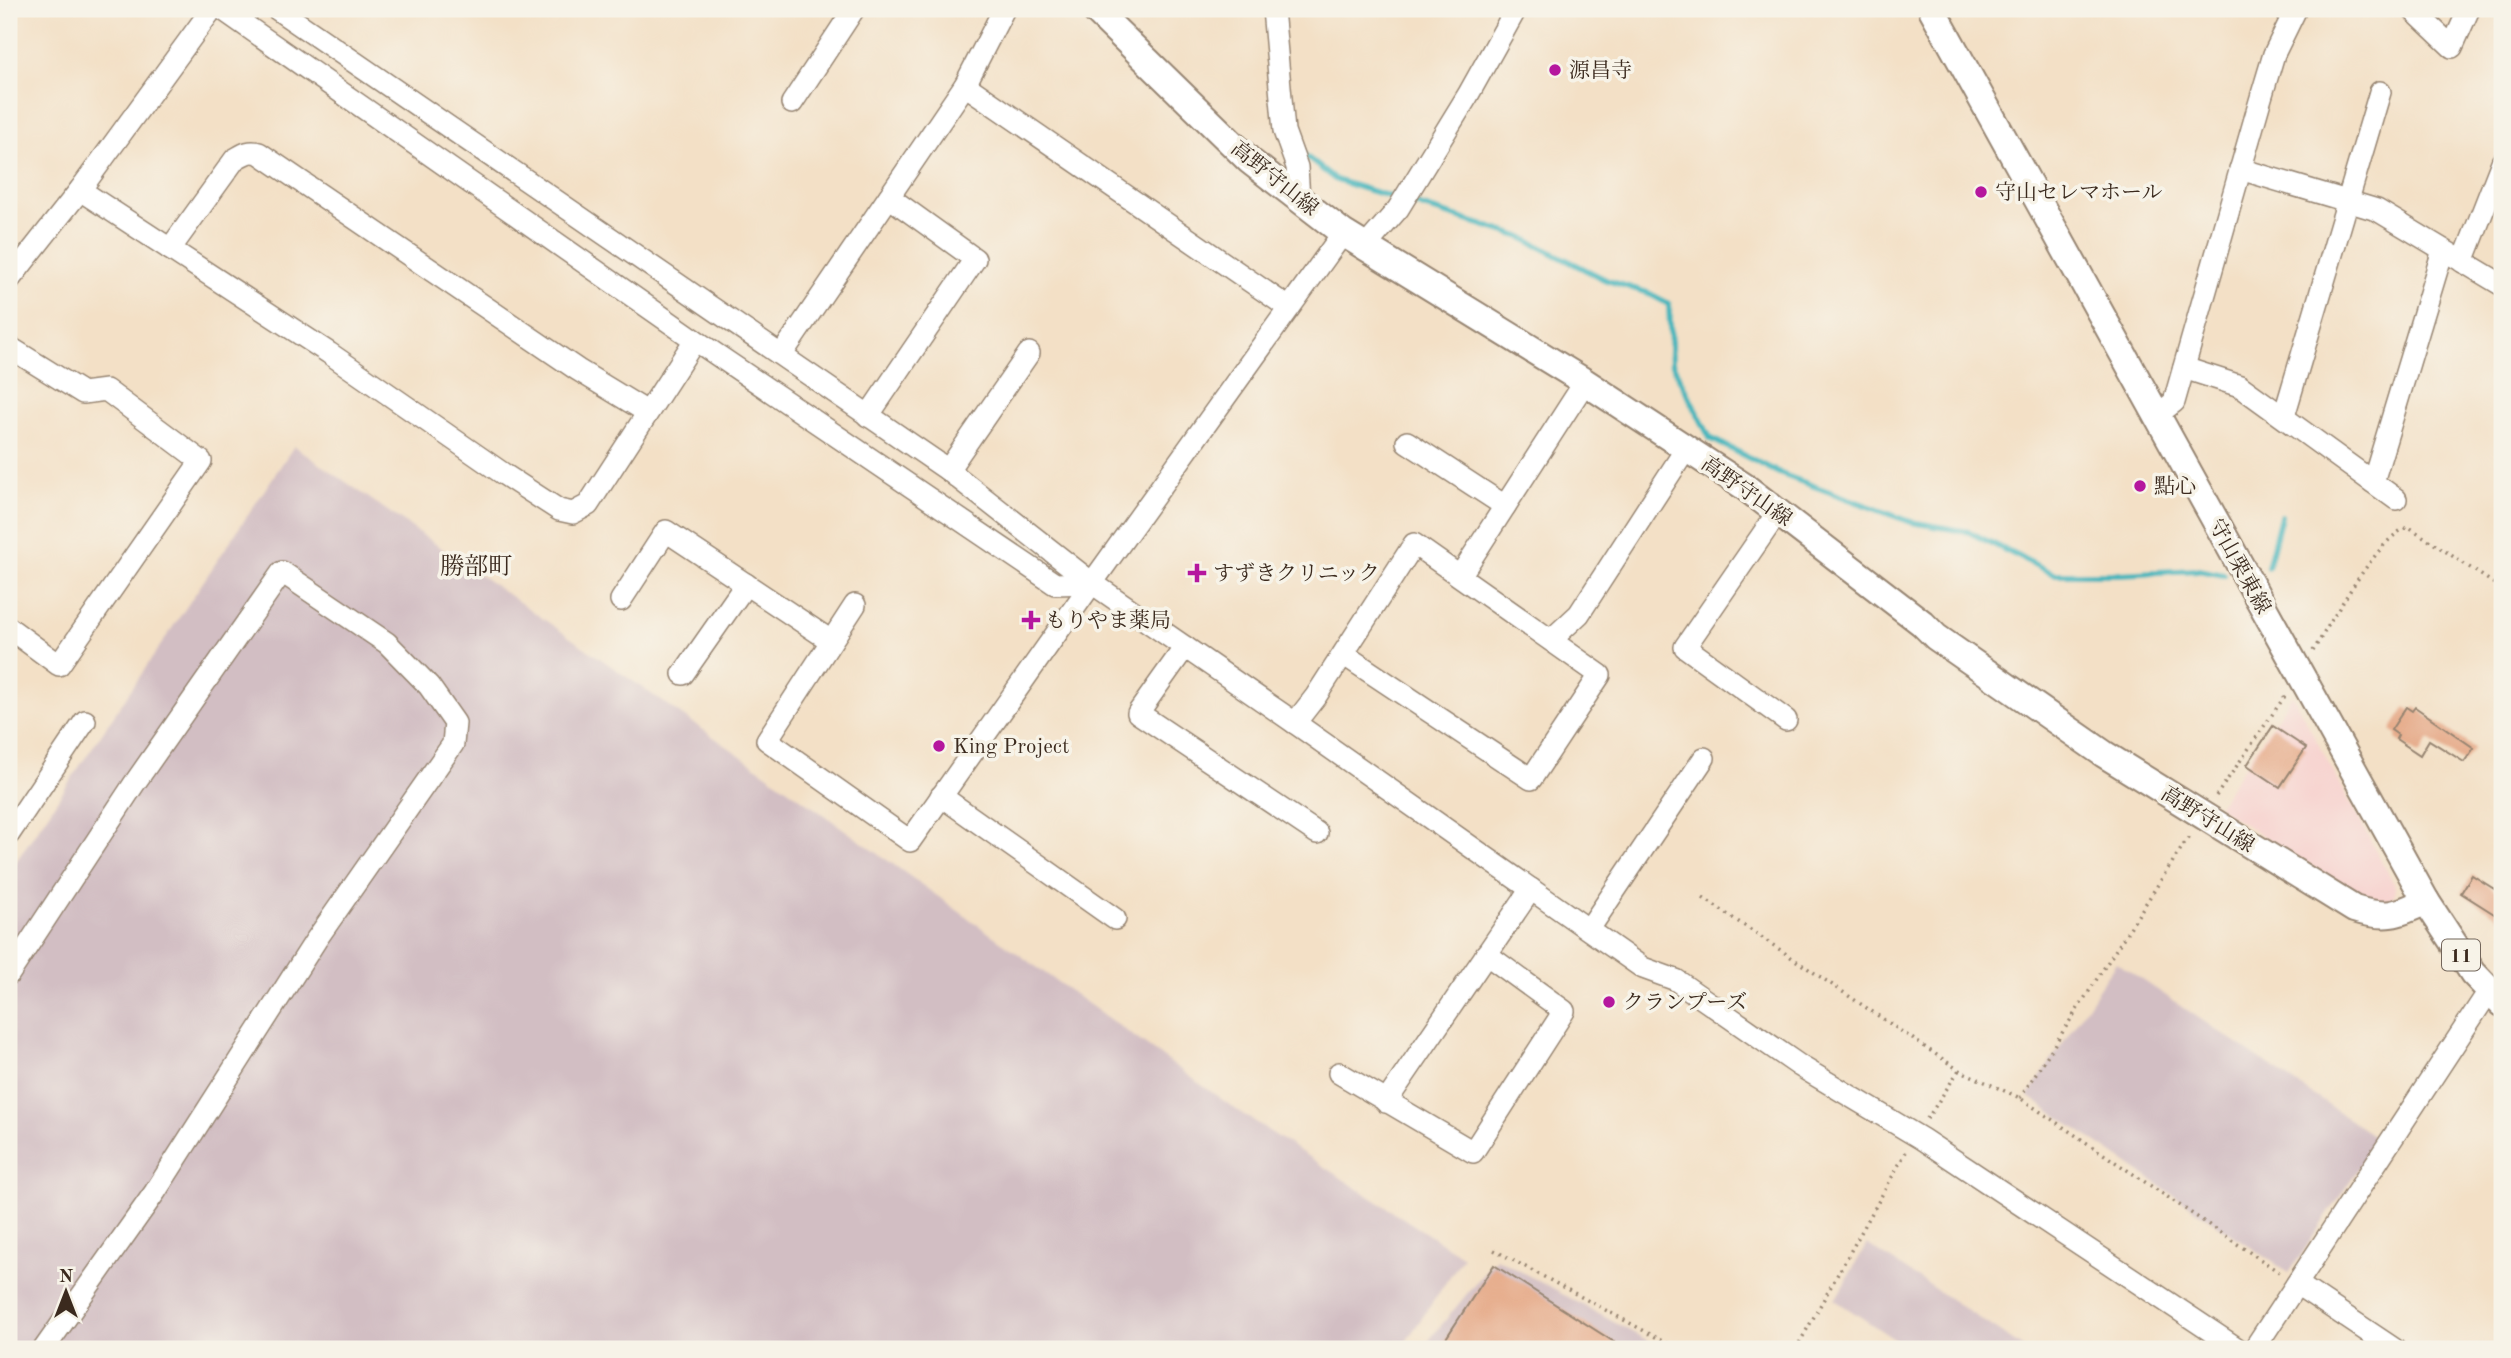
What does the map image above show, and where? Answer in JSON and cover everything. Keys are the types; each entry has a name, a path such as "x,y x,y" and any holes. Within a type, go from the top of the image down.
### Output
{"main road":[{"name":"高野守山線","path":"1094,9 1251,161 1343,233 1585,382 1745,487 1955,651 2104,754 2354,909 2368,914 2400,914 2426,901"},
{"name":"守山栗東線","path":"1932,9 2426,901 2473,973 2496,997"}],"street":[{"path":"9,281 80,190 212,9"},
{"path":"222,9 695,340 1055,584 1092,583"},
{"path":"277,9 948,470 1092,583 1643,968 1676,981 1800,1066 1916,1135 2238,1349"},
{"path":"792,103 854,9"},
{"path":"745,374 774,349 889,197 965,85 1004,9"},
{"path":"1273,9 1284,131 1297,167 1299,199"},
{"path":"1366,246 1398,209 1468,95 1516,9"},
{"path":"2157,415 2174,402 2274,54 2296,9"},
{"path":"2412,9 2452,47 2469,9"},
{"path":"965,85 1289,308"},
{"path":"2284,416 2381,92"},
{"path":"170,249 235,159 246,152 259,153 578,370 647,412"},
{"path":"2463,262 2502,162"},
{"path":"2240,169 2377,210 2502,285"},
{"path":"80,190 330,353 559,510 573,513 588,505 695,340"},
{"path":"868,416 975,259 889,197"},
{"path":"855,604 767,740 910,841 1343,233"},
{"path":"2373,482 2443,250"},
{"path":"9,347 83,393 106,390 201,461 58,665 9,628"},
{"path":"948,470 1029,353"},
{"path":"2184,368 2240,386 2396,499"},
{"path":"1460,576 1585,382"},
{"path":"1407,442 1505,506"},
{"path":"1551,640 1579,614 1686,449"},
{"path":"1778,512 1685,647 1786,720"},
{"path":"621,600 666,531 831,641"},
{"path":"1295,723 1316,696 1343,654 1414,544 1600,675 1531,779 1343,654"},
{"path":"9,975 134,784 282,572 387,643 429,686 455,723 453,744 316,940 155,1192 44,1349"},
{"path":"683,674 746,584"},
{"path":"1185,647 1138,713 1317,833"},
{"path":"9,834 85,721"},
{"path":"1589,929 1704,758"},
{"path":"941,796 1115,919"},
{"path":"1386,1102 1531,888"},
{"path":"1339,1073 1473,1152 1564,1011 1486,954"},
{"path":"2254,1349 2496,997"},
{"path":"2297,1284 2394,1349"}],"path":[{"path":"2020,1098 2202,816 2300,674 2375,555 2402,528 2409,527 2502,589"},
{"path":"1703,898 1959,1069 2020,1098 2297,1284"},
{"path":"1796,1349 1916,1135 1959,1069"},
{"path":"1494,1250 1678,1349"}],"shaded area":[{"path":"294,446 764,772 1238,1111 1463,1257 1401,1349 9,1349 9,872"},
{"path":"2292,695 2395,886 2394,895 2389,900 2369,901 2362,898 2217,807"},
{"path":"2116,962 2378,1139 2289,1273 2028,1096"},
{"path":"1867,1244 2025,1349 1909,1349 1835,1300"},
{"path":"1496,1258 1663,1349 1422,1349"}],"building":[{"path":"2406,707 2412,711 2415,707 2474,748 2464,762 2429,740 2420,755 2396,739 2398,735 2391,730"},
{"path":"2273,726 2306,748 2280,787 2247,765"},
{"path":"2472,875 2502,894 2502,919 2461,893"},
{"path":"1494,1265 1625,1349 1439,1349"}],"waterway":[{"path":"1299,145 1304,155 1336,180 1521,237 1606,280 1648,293 1669,304 1672,363 1710,438 1781,474 1911,522 1969,532 2054,574 2198,570 2224,575"},
{"path":"2268,567 2281,516"}],"place":[{"name":"源昌寺","path":"1555,70"},
{"name":"守山セレマホール","path":"1981,192"},
{"name":"點心","path":"2140,486"},
{"name":"すずきクリニック","path":"1197,573"},
{"name":"もりやま薬局","path":"1031,620"},
{"name":"King Project","path":"939,746"},
{"name":"クランプーズ","path":"1609,1002"}],"district":[{"name":"勝部町","path":"476,566"}]}
